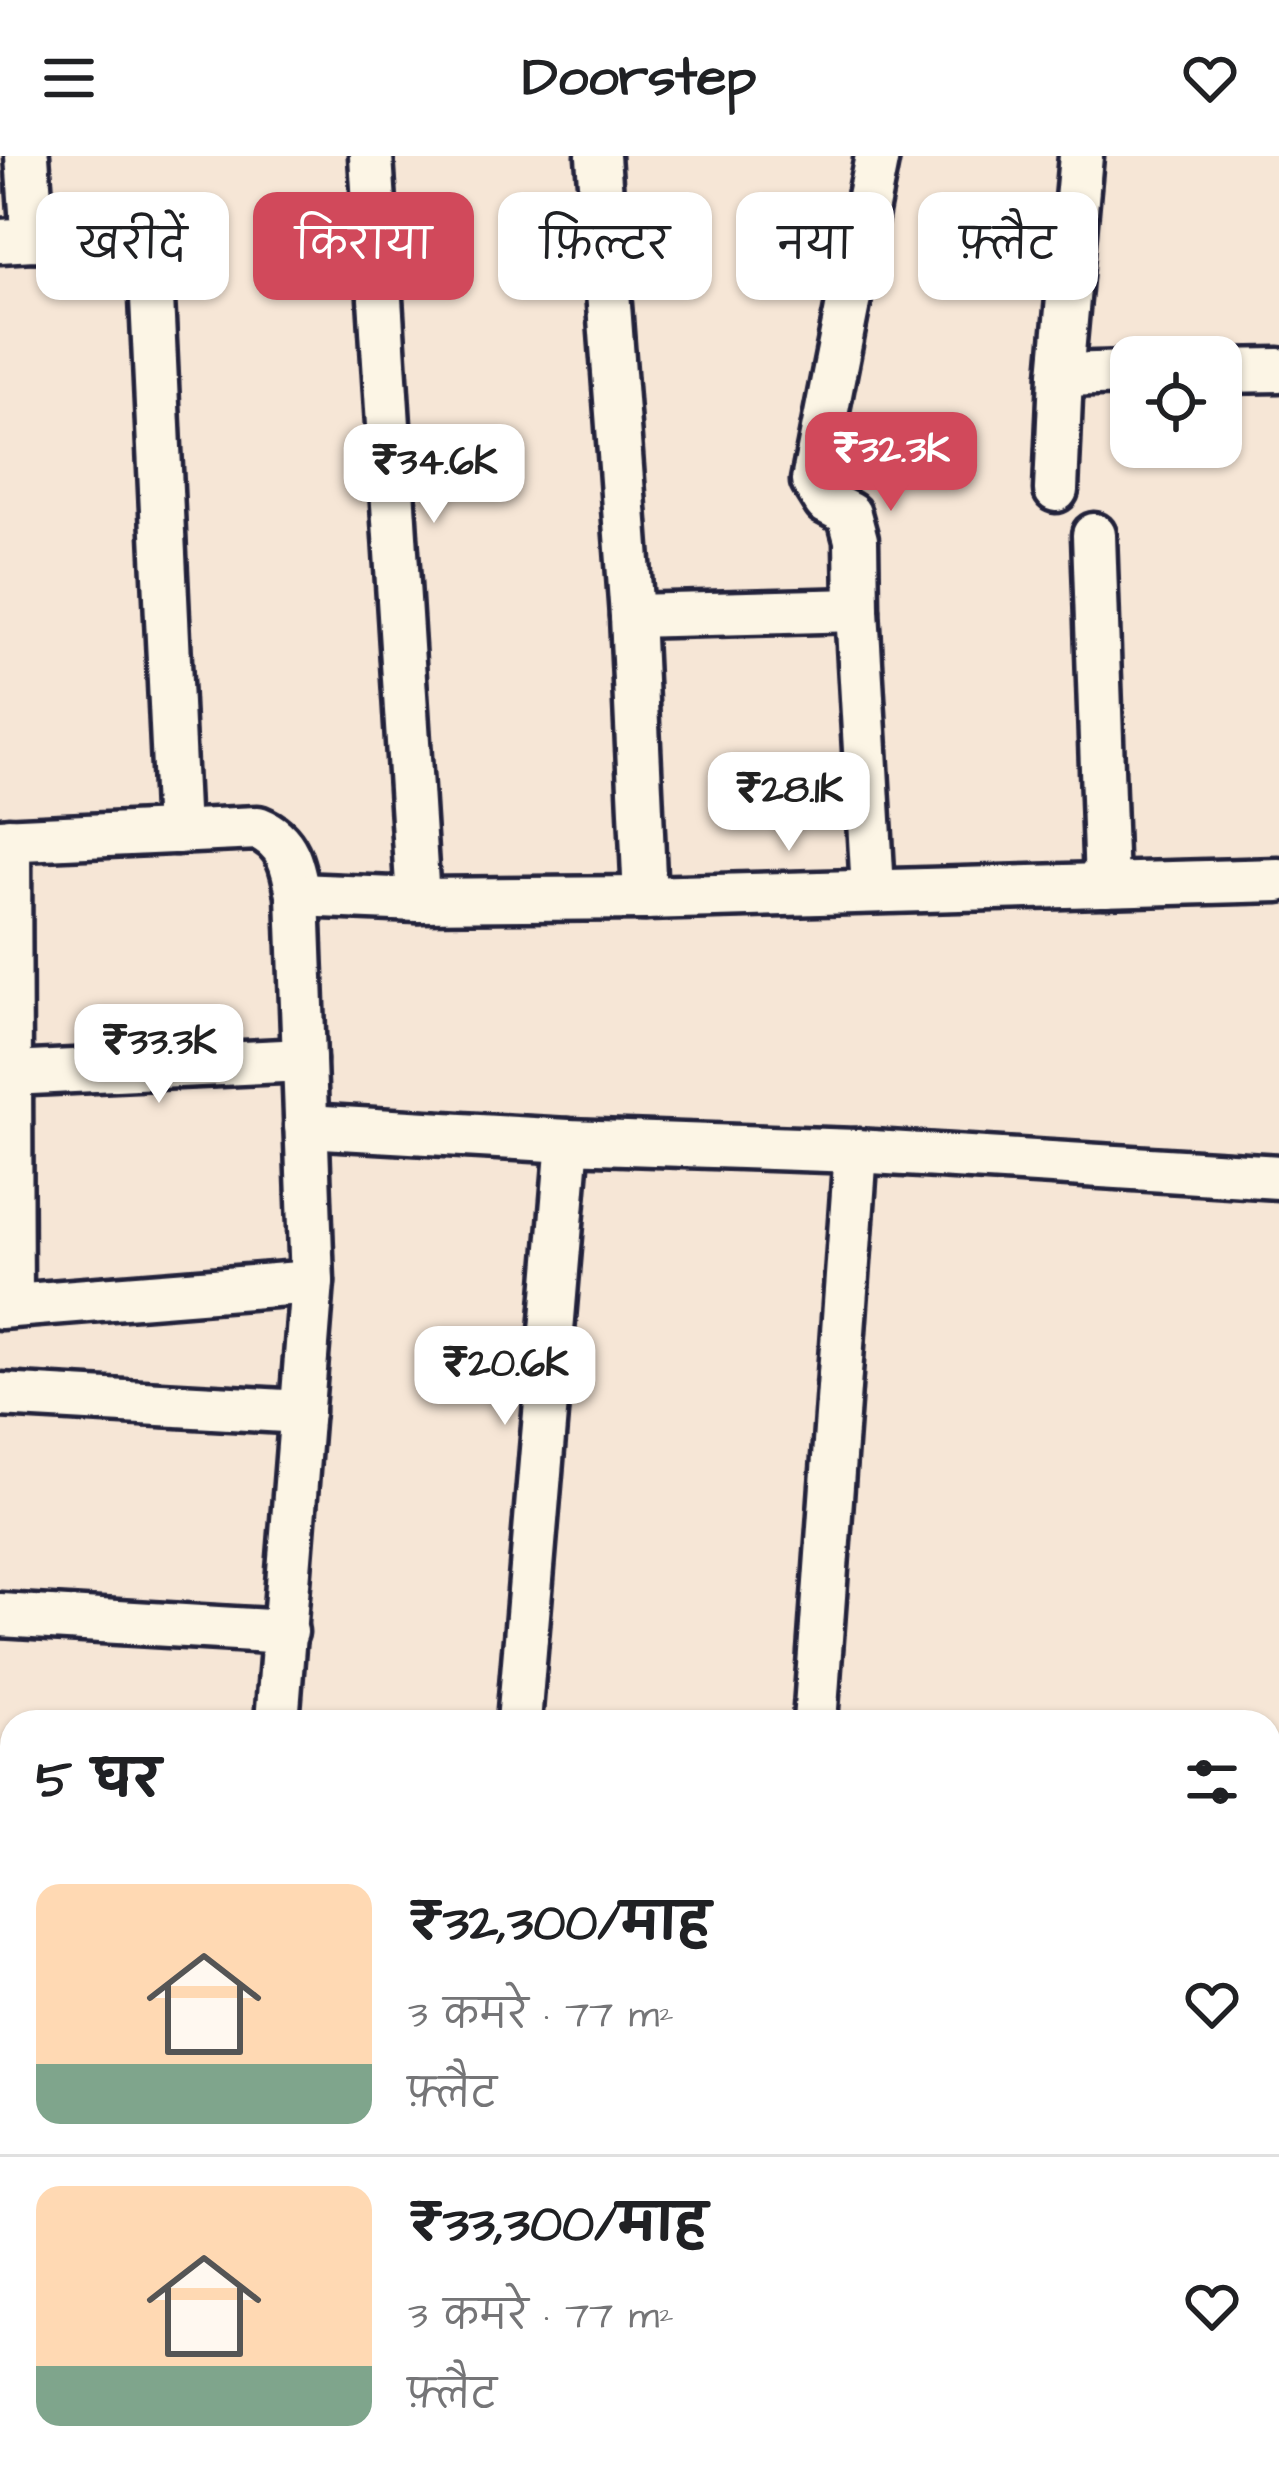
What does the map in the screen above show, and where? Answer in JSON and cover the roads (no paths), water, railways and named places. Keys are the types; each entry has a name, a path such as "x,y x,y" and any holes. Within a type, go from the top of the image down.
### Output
{"street":[{"path":"27,156 16,240 138,244 150,255 177,832"},
{"path":"371,156 418,900"},
{"path":"598,156 632,616 645,898"},
{"path":"873,890 856,540 853,520 826,502 813,481 877,156"},
{"path":"1055,490 1081,156"},
{"path":"1242,371 1279,370"},
{"path":"1061,375 1110,374"},
{"path":"1094,535 1106,885"},
{"path":"632,616 857,610"},
{"path":"278,1710 312,1282 298,895 292,864 280,840 245,827 4,840 10,1074 6,1306 312,1282"},
{"path":"298,895 418,900 645,898 1279,880"},
{"path":"10,1074 304,1060"},
{"path":"306,1126 856,1151 1279,1178"},
{"path":"520,1710 568,1141"},
{"path":"816,1710 856,1151"},
{"path":"0,1395 302,1412"},
{"path":"0,1615 286,1632"}]}
